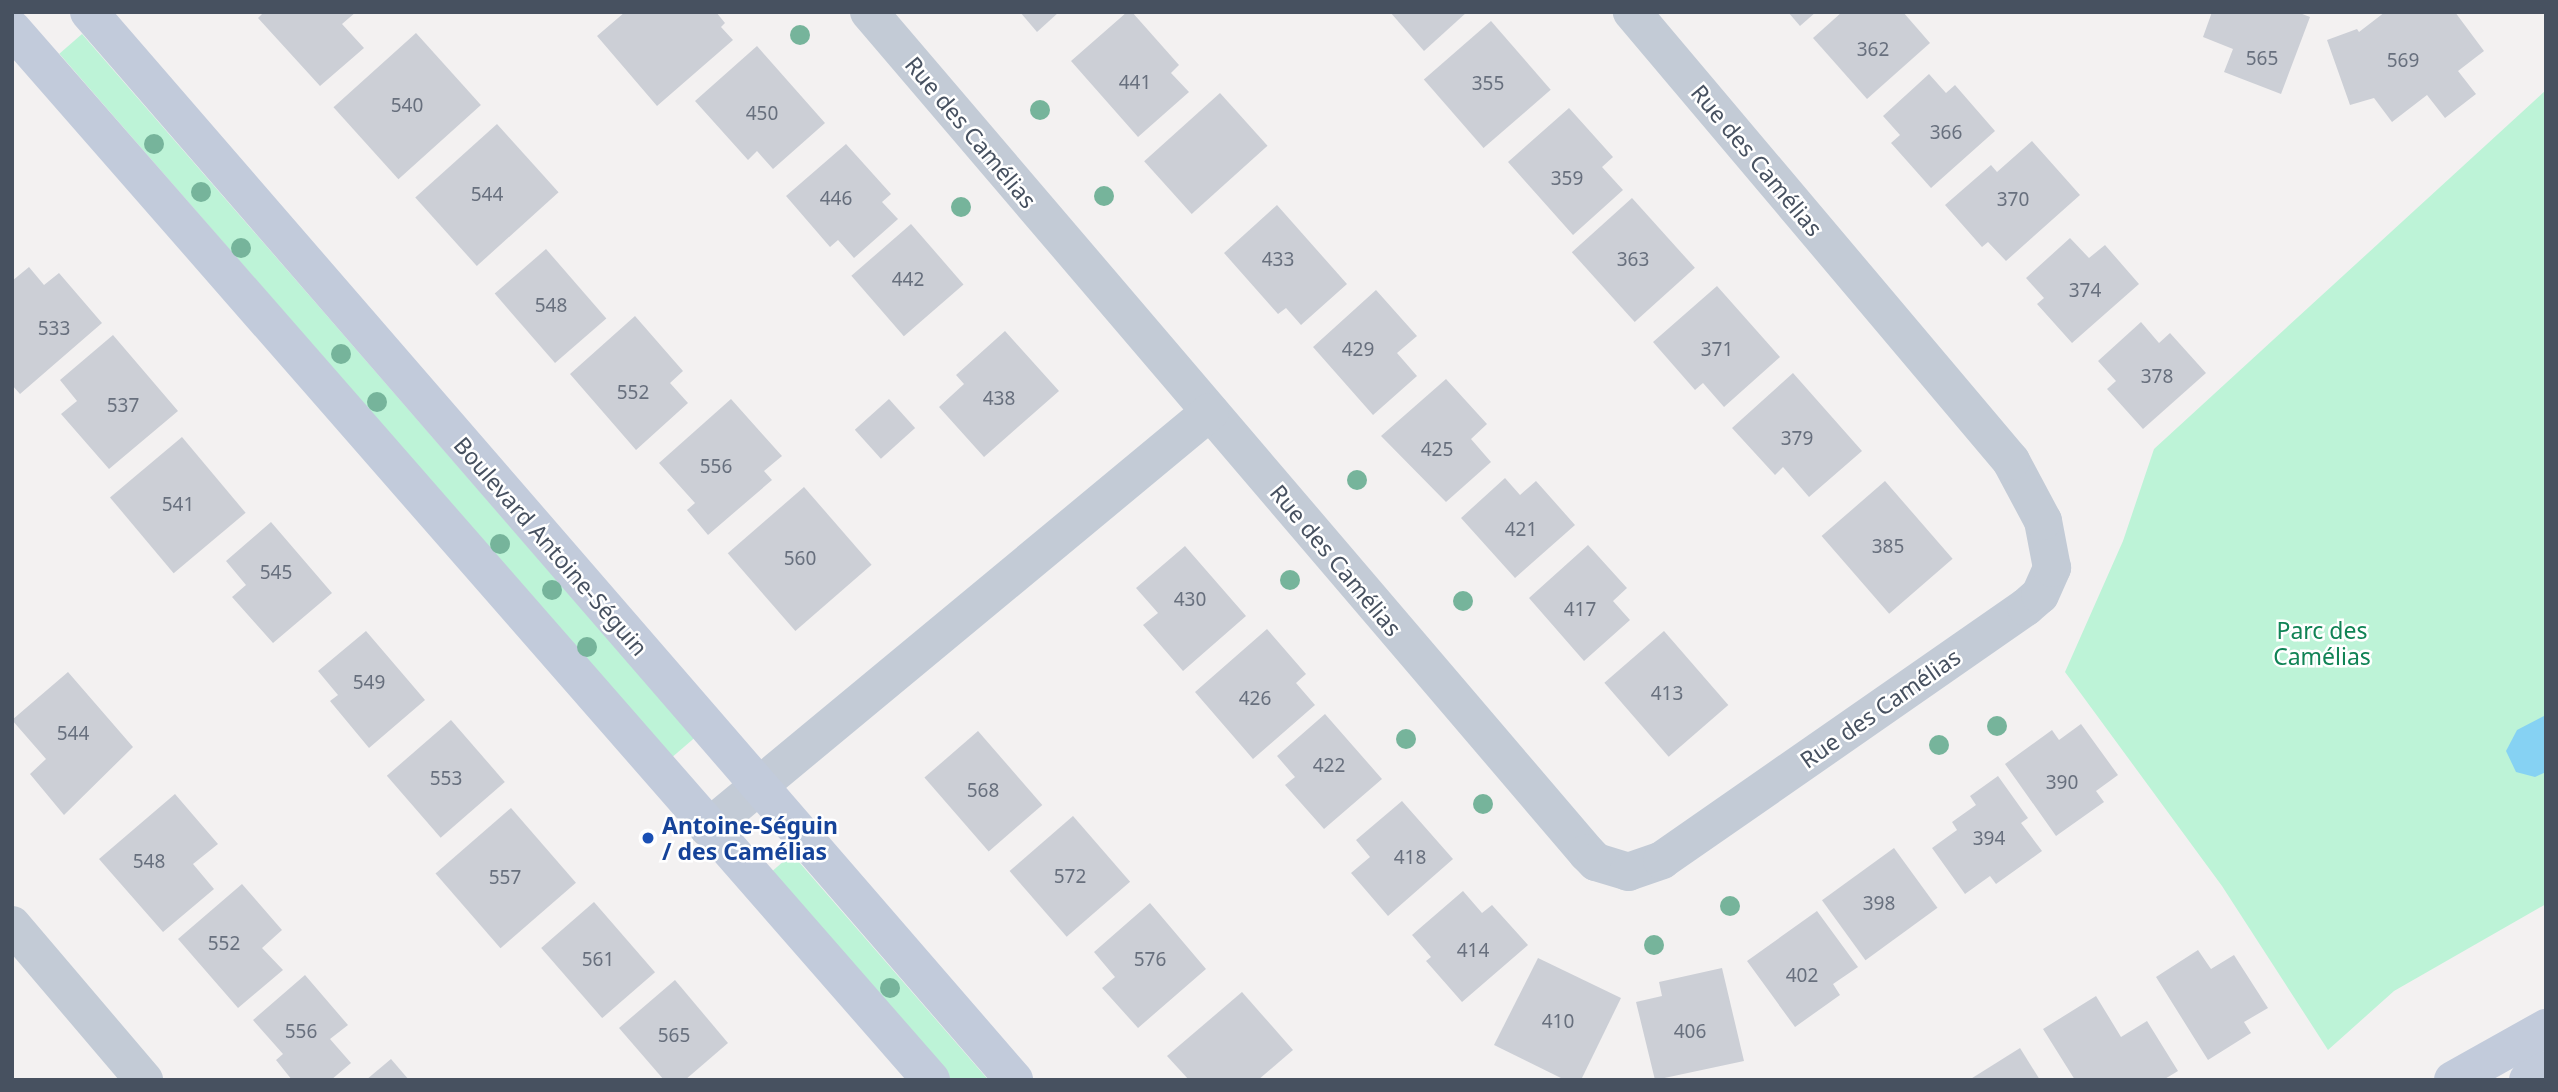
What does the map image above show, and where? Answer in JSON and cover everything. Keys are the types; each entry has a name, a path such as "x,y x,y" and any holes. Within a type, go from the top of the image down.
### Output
{"street":[{"name":"Boulevard Antoine-Séguin","path":"89,12 1014,1080"},
{"name":"Rue des Camélias","path":"869,12 1587,853 1614,870 1647,868 1662,860 2040,595 2052,568 2049,543 2034,502 2011,461 1632,12"},
{"path":"12,29 931,1080"},
{"path":"708,828 1210,412"},
{"path":"12,925 144,1080"},
{"path":"2453,1080 2546,1028"},
{"path":"2528,1080 2546,1070"}],"green space":[{"path":"82,34 694,738 671,758 59,54"},
{"name":"Parc des Camélias","path":"2546,90 2546,904 2394,991 2328,1050 2222,886 2065,672 2123,541 2154,449"},
{"path":"792,854 988,1079 950,1080 770,873"}],"water":[{"path":"2546,715 2546,772 2535,777 2516,772 2506,751 2517,730"}],"building":[{"path":"264,12 356,12 342,24 364,48 320,86 258,18"},
{"path":"625,12 716,12 725,23 721,27 733,40 657,106 597,36"},
{"path":"1020,12 1059,12 1037,32"},
{"path":"1127,12 1132,12 1179,65 1171,73 1189,92 1138,137 1071,61"},
{"path":"1390,12 1467,12 1424,51"},
{"path":"1788,12 1816,12 1800,26"},
{"path":"1842,12 1903,12 1930,43 1867,99 1813,38"},
{"path":"2212,12 2297,12 2310,17 2281,94 2224,72 2233,49 2203,37"},
{"path":"2385,12 2455,12 2484,51 2458,71 2476,94 2445,118 2427,95 2392,122 2374,98 2350,105 2327,40 2357,29 2359,32"},
{"path":"1491,21 1551,90 1484,148 1424,79"},
{"path":"416,33 481,105 398,179 334,107"},
{"path":"757,46 825,123 773,169 757,151 748,160 695,101"},
{"path":"1929,74 1946,93 1955,85 1995,131 1931,188 1891,143 1900,135 1883,116"},
{"path":"1220,93 1268,146 1192,214 1144,161"},
{"path":"1569,108 1613,157 1602,167 1623,190 1573,235 1508,162"},
{"path":"497,124 559,192 477,266 415,198"},
{"path":"2032,141 2080,195 2006,261 1988,242 1982,247 1945,205 1991,165 1997,172"},
{"path":"846,144 891,194 882,202 898,219 854,258 838,240 830,247 786,196"},
{"path":"1632,198 1695,268 1635,322 1572,252"},
{"path":"1277,205 1347,284 1301,325 1286,308 1278,314 1224,253"},
{"path":"911,224 963,284 904,336 851,276"},
{"path":"2070,238 2089,258 2105,245 2139,284 2072,343 2037,304 2044,298 2026,278"},
{"path":"546,249 606,318 555,363 495,294"},
{"path":"29,267 44,285 59,273 102,323 20,394 12,385 12,281"},
{"path":"1717,286 1780,357 1724,407 1703,383 1695,390 1653,342"},
{"path":"1376,290 1417,336 1397,353 1417,376 1373,415 1313,347"},
{"path":"635,316 683,371 670,383 688,403 636,450 570,374"},
{"path":"2141,322 2159,343 2170,333 2206,373 2143,429 2107,389 2116,381 2098,361"},
{"path":"1005,331 1059,391 984,457 939,407 964,384 956,375"},
{"path":"113,335 178,411 109,469 61,414 77,401 60,380"},
{"path":"1793,373 1862,451 1809,497 1783,467 1775,475 1732,428"},
{"path":"1446,379 1487,424 1471,439 1491,462 1446,502 1381,436"},
{"path":"731,399 782,456 764,471 772,480 708,535 687,510 695,503 659,463"},
{"path":"889,399 915,428 881,459 855,430"},
{"path":"182,437 246,513 174,573 110,497"},
{"path":"1505,478 1520,495 1536,481 1575,525 1515,578 1461,518"},
{"path":"1885,481 1953,559 1889,614 1822,536"},
{"path":"804,487 872,565 795,631 728,553"},
{"path":"271,522 332,593 273,643 232,597 246,585 226,561"},
{"path":"1588,545 1627,588 1613,601 1630,620 1584,661 1529,598"},
{"path":"1185,546 1246,616 1183,671 1143,625 1158,613 1136,588"},
{"path":"1267,629 1306,674 1296,683 1315,705 1253,759 1195,692"},
{"path":"366,631 425,700 369,748 330,701 338,695 318,671"},
{"path":"1664,631 1728,705 1669,757 1604,683"},
{"path":"68,672 133,747 64,815 30,774 46,759 12,720"},
{"path":"1325,714 1382,779 1324,829 1285,785 1295,777 1277,756"},
{"path":"451,720 505,782 441,838 387,776"},
{"path":"2081,724 2118,775 2096,791 2104,802 2056,836 2005,764 2052,730 2059,740"},
{"path":"978,731 1042,805 989,852 924,778"},
{"path":"1998,776 2028,818 2021,823 2042,851 1996,884 1990,876 1965,894 1932,848 1957,830 1952,822 1976,805 1970,796"},
{"path":"175,794 218,844 193,864 214,889 163,932 99,859"},
{"path":"1402,801 1453,859 1388,916 1351,873 1370,857 1356,840"},
{"path":"511,808 576,883 500,948 436,874"},
{"path":"1073,816 1130,882 1067,937 1010,871"},
{"path":"1894,848 1937,908 1865,960 1822,900"},
{"path":"242,884 282,930 262,948 283,970 238,1008 178,939"},
{"path":"1463,891 1482,913 1492,905 1528,945 1462,1002 1426,961 1431,957 1412,935"},
{"path":"594,902 655,972 602,1018 541,948"},
{"path":"1150,903 1206,969 1138,1028 1102,988 1115,977 1094,952"},
{"path":"1817,911 1858,967 1833,984 1840,995 1795,1027 1747,961"},
{"path":"2198,950 2211,969 2234,955 2268,1008 2244,1022 2251,1033 2208,1060 2156,977"},
{"path":"1538,958 1621,998 1581,1080 1565,1080 1494,1045"},
{"path":"1722,968 1744,1061 1655,1080 1636,1002 1662,996 1659,982"},
{"path":"305,975 348,1025 330,1039 351,1063 331,1080 292,1080 276,1060 283,1054 253,1020"},
{"path":"675,980 728,1043 685,1080 664,1080 619,1028"},
{"path":"1242,992 1293,1050 1258,1080 1189,1080 1167,1056"},
{"path":"2096,996 2121,1037 2147,1021 2178,1071 2163,1080 2075,1080 2043,1029"},
{"path":"2020,1048 2040,1080 1969,1080"},
{"path":"391,1059 409,1080 366,1080"}],"place":[{"name":"Antoine-Séguin / des Camélias","path":"648,838"}]}
